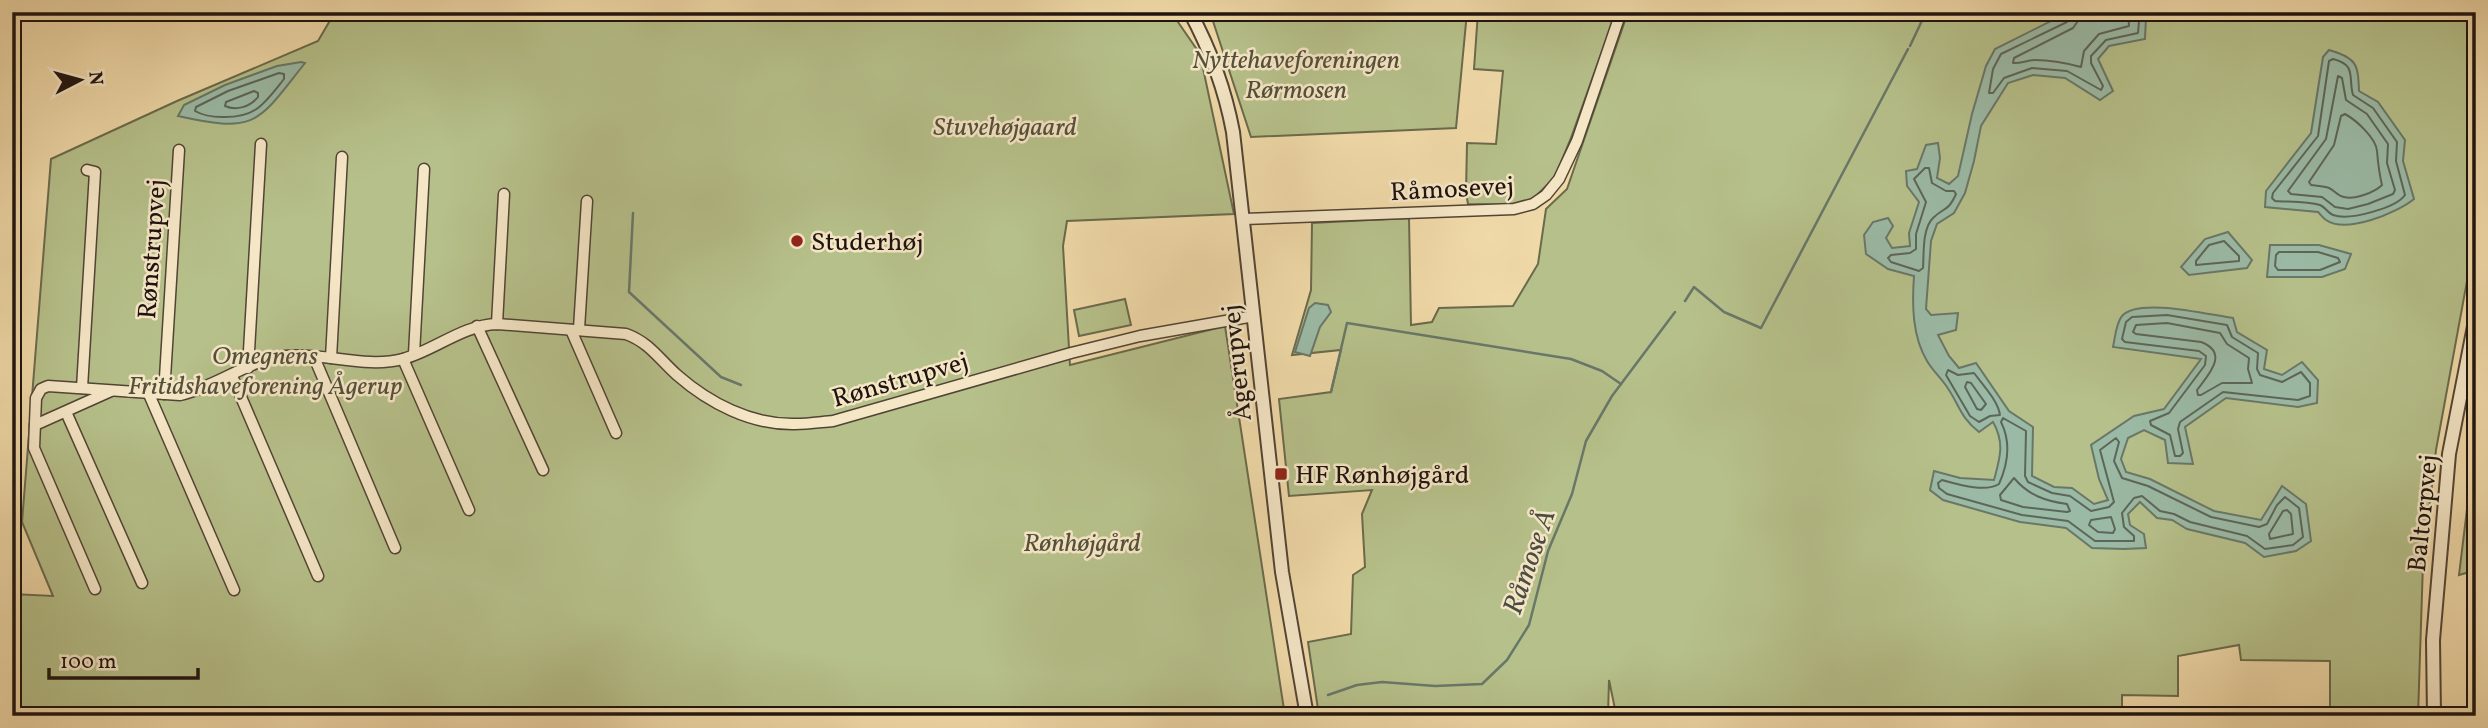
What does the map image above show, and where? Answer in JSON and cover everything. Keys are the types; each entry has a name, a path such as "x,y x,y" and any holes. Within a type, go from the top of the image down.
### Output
{"street":[{"name":"Ågerupvej","path":"1190,12 1213,58 1226,96 1233,132 1282,572 1307,716"},
{"name":"Råmosevej","path":"1244,219 1514,209 1533,204 1546,195 1559,179 1577,141 1620,12"},
{"path":"248,368 261,144"},
{"name":"Rønstrupvej","path":"164,394 179,150"},
{"path":"331,358 342,158"},
{"path":"414,354 424,169"},
{"path":"82,388 95,172 87,170"},
{"path":"497,324 504,194"},
{"path":"587,201 575,330 616,433"},
{"name":"Rønstrupvej","path":"95,589 34,448 36,398 41,389 48,386 180,395 197,391 248,368 286,355 382,362 403,359 478,326 497,324 626,334 642,340 701,395 728,409 761,420 794,425 833,421 1071,353 1254,316"},
{"name":"Baltorpvej","path":"2434,716 2433,640 2449,454 2476,316"},
{"path":"478,326 542,470"},
{"path":"314,357 395,548"},
{"path":"403,359 469,510"},
{"path":"232,376 318,576"},
{"name":"Rønstrupvej","path":"35,425 111,391"},
{"path":"148,392 234,590"},
{"path":"66,412 142,583"}],"green space":[{"path":"335,12 1171,12 1200,54 1234,214 1067,221 1063,246 1070,365 1225,326 1285,716 12,716 12,594 53,596 22,522 51,159 177,101 318,41"},
{"name":"Nyttehaveforeningen Rørmosen","path":"1210,12 1467,12 1456,128 1251,137"},
{"path":"1478,12 1616,12 1555,177 1533,199 1511,205 1468,204 1466,193 1467,143 1496,144 1503,71 1474,69"},
{"path":"1628,12 2476,12 2476,232 2436,450 2423,563 2418,716 2330,716 2330,661 2241,660 2239,645 2178,656 2178,696 2122,695 2122,716 1648,716 1646,710 1615,709 1609,680 1608,716 1319,716 1308,642 1351,634 1353,575 1365,567 1362,514 1372,490 1289,496 1279,399 1331,392 1341,350 1292,355 1311,290 1312,223 1409,218 1411,325 1432,322 1439,308 1513,306 1538,264 1546,209 1567,189"},
{"path":"1125,299 1131,325 1079,336 1074,310"},
{"path":"2476,435 2476,570 2459,575"}],"water":[{"path":"2069,12 2142,12 2146,18 2145,39 2109,46 2098,59 2113,91 2100,100 2065,78 2033,75 2008,83 1981,126 1965,193 1954,213 1937,224 1931,241 1926,309 1931,315 1958,313 1956,330 1938,335 1949,356 1959,368 1976,363 2009,411 2033,427 2032,476 2054,487 2072,488 2094,504 2108,500 2099,479 2091,445 2134,416 2164,409 2201,359 2113,347 2122,316 2130,311 2158,307 2233,318 2237,332 2267,350 2264,369 2282,375 2302,362 2318,380 2317,403 2298,407 2226,398 2185,427 2193,464 2168,463 2165,440 2144,430 2128,438 2121,459 2126,472 2150,479 2214,511 2261,520 2282,486 2306,504 2311,541 2296,551 2264,557 2245,543 2187,529 2172,520 2157,518 2140,502 2128,514 2130,525 2144,534 2146,548 2092,548 2066,528 2020,522 1943,500 1930,490 1934,471 1960,478 1994,480 1999,458 1999,437 1993,422 1979,432 1973,427 1927,361 1916,331 1913,309 1914,276 1888,269 1866,254 1864,235 1873,222 1888,218 1893,226 1886,238 1892,248 1910,246 1909,233 1919,202 1907,186 1906,171 1917,169 1926,145 1938,143 1940,158 1937,178 1949,184 1958,176 1972,114 1986,66 1995,49"},
{"path":"2329,50 2351,59 2358,74 2359,91 2378,102 2405,140 2403,161 2414,199 2371,220 2346,225 2326,220 2318,212 2265,207 2266,191 2311,133 2323,57"},
{"path":"305,63 277,99 254,118 241,123 225,124 178,116 184,105 225,85 277,66"},
{"path":"2228,232 2252,260 2247,268 2189,275 2181,267 2205,239"},
{"path":"2270,245 2319,245 2351,254 2345,269 2322,277 2267,277"},
{"path":"1315,303 1328,305 1331,312 1320,327 1310,356 1295,352 1309,308"}],"waterway":[{"name":"Råmose Å","path":"1910,46 1926,12"},
{"name":"Råmose Å","path":"1685,301 1694,287 1724,312 1761,328 1908,49"},
{"path":"633,213 629,292 721,377 741,385"},
{"name":"Råmose Å","path":"1328,695 1357,685 1382,682 1435,686 1482,684 1507,660 1529,625 1548,551 1572,494 1586,441 1612,396 1675,312"},
{"path":"1331,392 1347,323 1571,359 1602,371 1621,384"}],"place":[{"name":"Studerhøj","path":"797,241"},
{"name":"HF Rønhøjgård","path":"1281,474"}],"park label":[{"name":"Stuvehøjgaard","path":"1005,126"},
{"name":"Omegnens Fritidshaveforening Ågerup","path":"265,370"},
{"name":"Rønhøjgård","path":"1082,542"}]}
